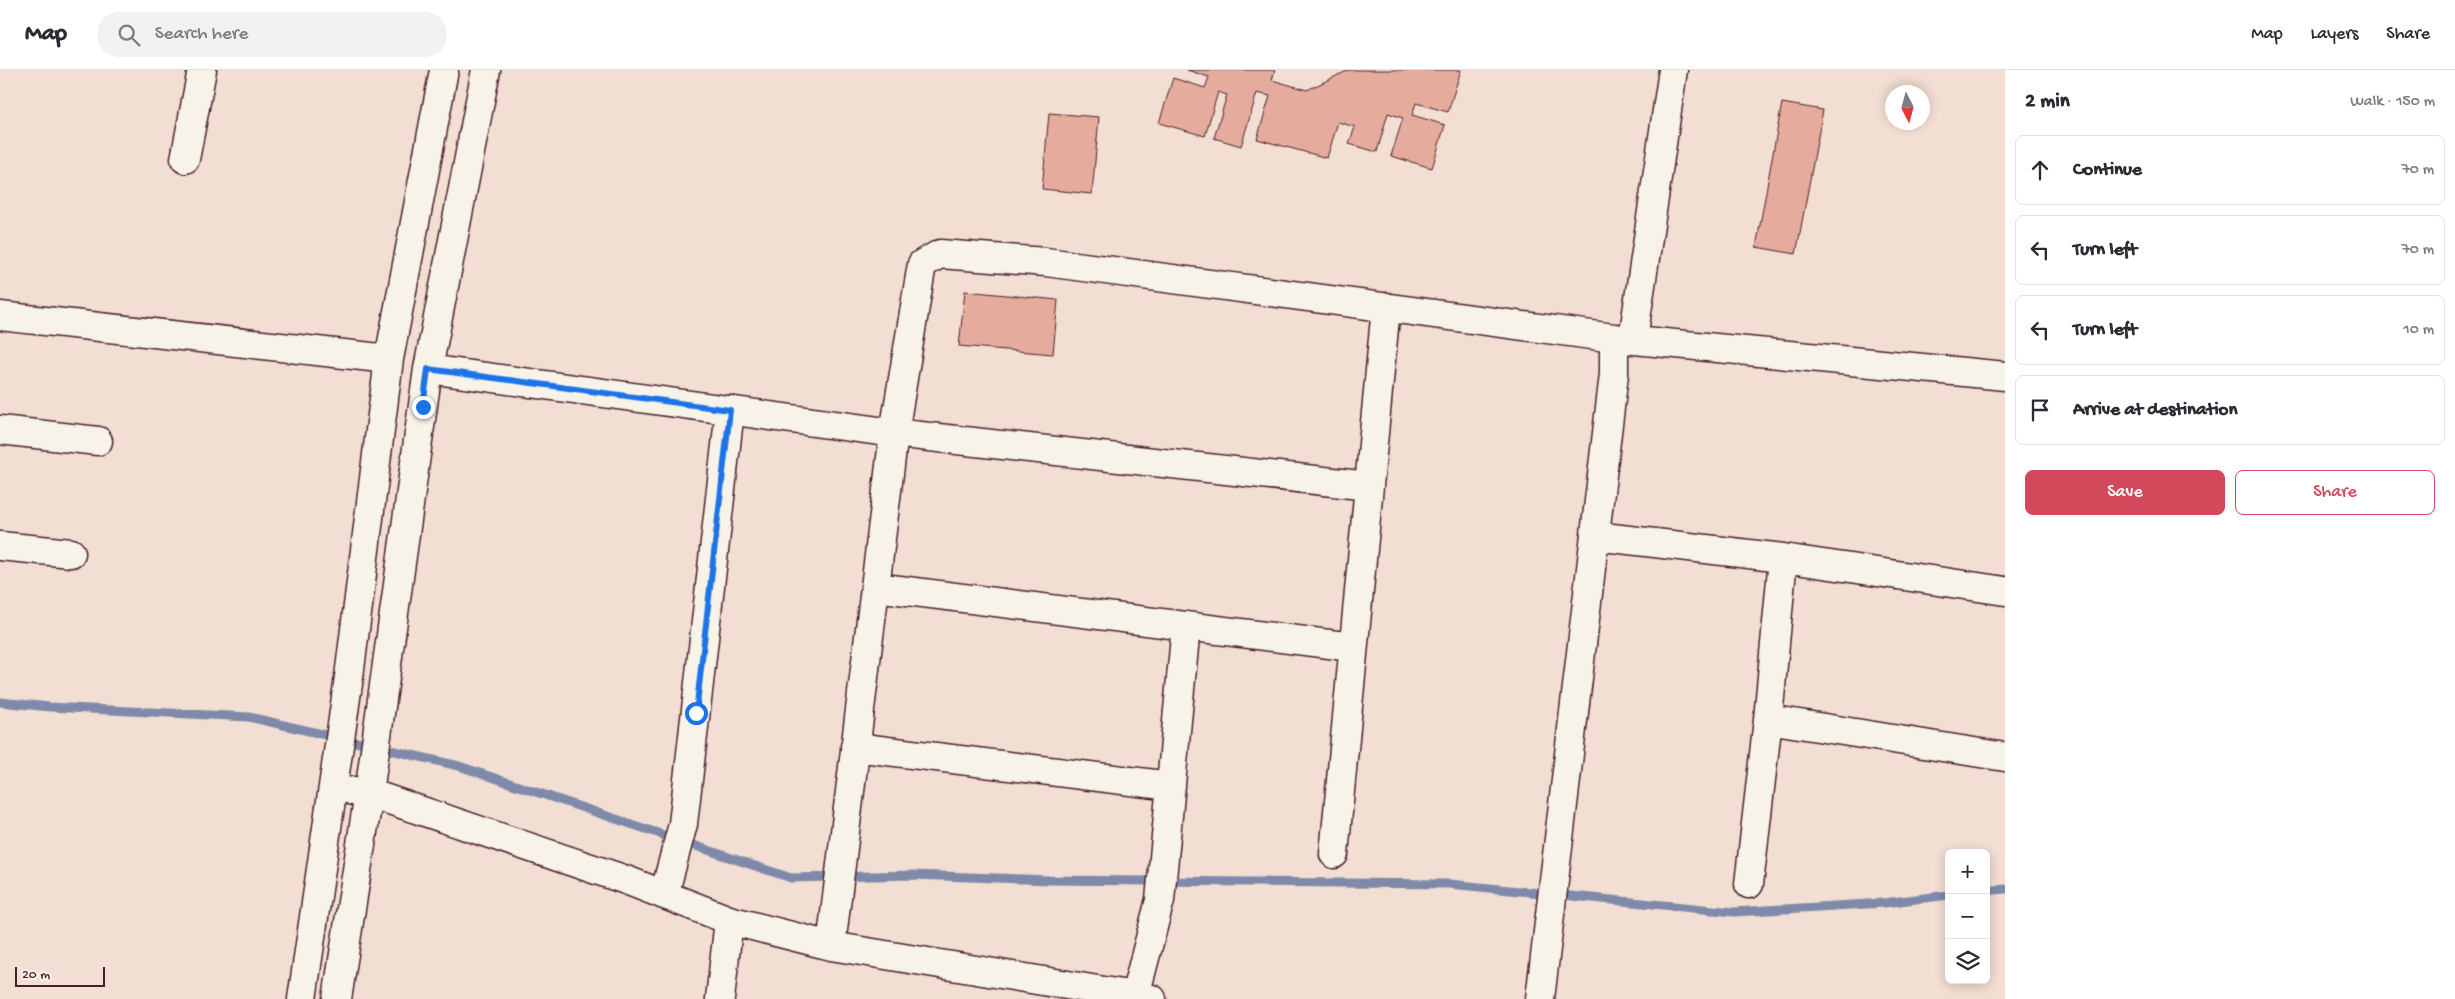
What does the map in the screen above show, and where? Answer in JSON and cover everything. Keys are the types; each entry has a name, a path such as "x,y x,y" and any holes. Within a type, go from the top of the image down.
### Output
{"street":[{"path":"185,159 202,70"},
{"path":"302,999 342,718 389,359 444,70"},
{"path":"337,999 379,727 428,369 486,70"},
{"path":"1540,999 1614,374 1623,338 1673,70"},
{"path":"831,946 894,433 922,264 940,254 1046,262 1623,338 2005,376"},
{"path":"1334,854 1386,307"},
{"path":"0,316 389,359"},
{"path":"428,369 894,433 1369,486"},
{"path":"664,895 680,837 730,410"},
{"path":"0,430 98,441"},
{"path":"1595,536 1783,558 2005,591"},
{"path":"0,546 70,552"},
{"path":"1749,884 1768,719 1783,558"},
{"path":"875,587 1354,646"},
{"path":"331,788 371,780 729,920 831,946 1143,998 1160,900 1186,626"},
{"path":"1768,719 2005,757"},
{"path":"855,747 1170,786"},
{"path":"720,999 729,920"}],"building":[{"path":"1187,70 1275,70 1272,80 1307,90 1349,70 1461,70 1448,112 1416,103 1412,115 1445,125 1432,168 1391,156 1403,118 1388,113 1377,152 1349,144 1355,127 1338,122 1327,158 1257,139 1270,96 1257,93 1241,146 1214,138 1227,95 1218,92 1205,136 1159,123 1173,78 1205,88 1209,77"},
{"path":"1782,103 1823,110 1796,254 1756,247"},
{"path":"1049,113 1099,117 1092,194 1042,189"},
{"path":"965,291 1058,300 1053,354 959,346"}],"waterway":[{"path":"0,702 50,707 249,717 459,766 791,878 913,875 1049,880 1449,884 1734,912 1884,903 1945,895"},
{"path":"1990,891 2005,889"}],"route":[{"path":"423,407 428,369 730,410 696,713"}]}
